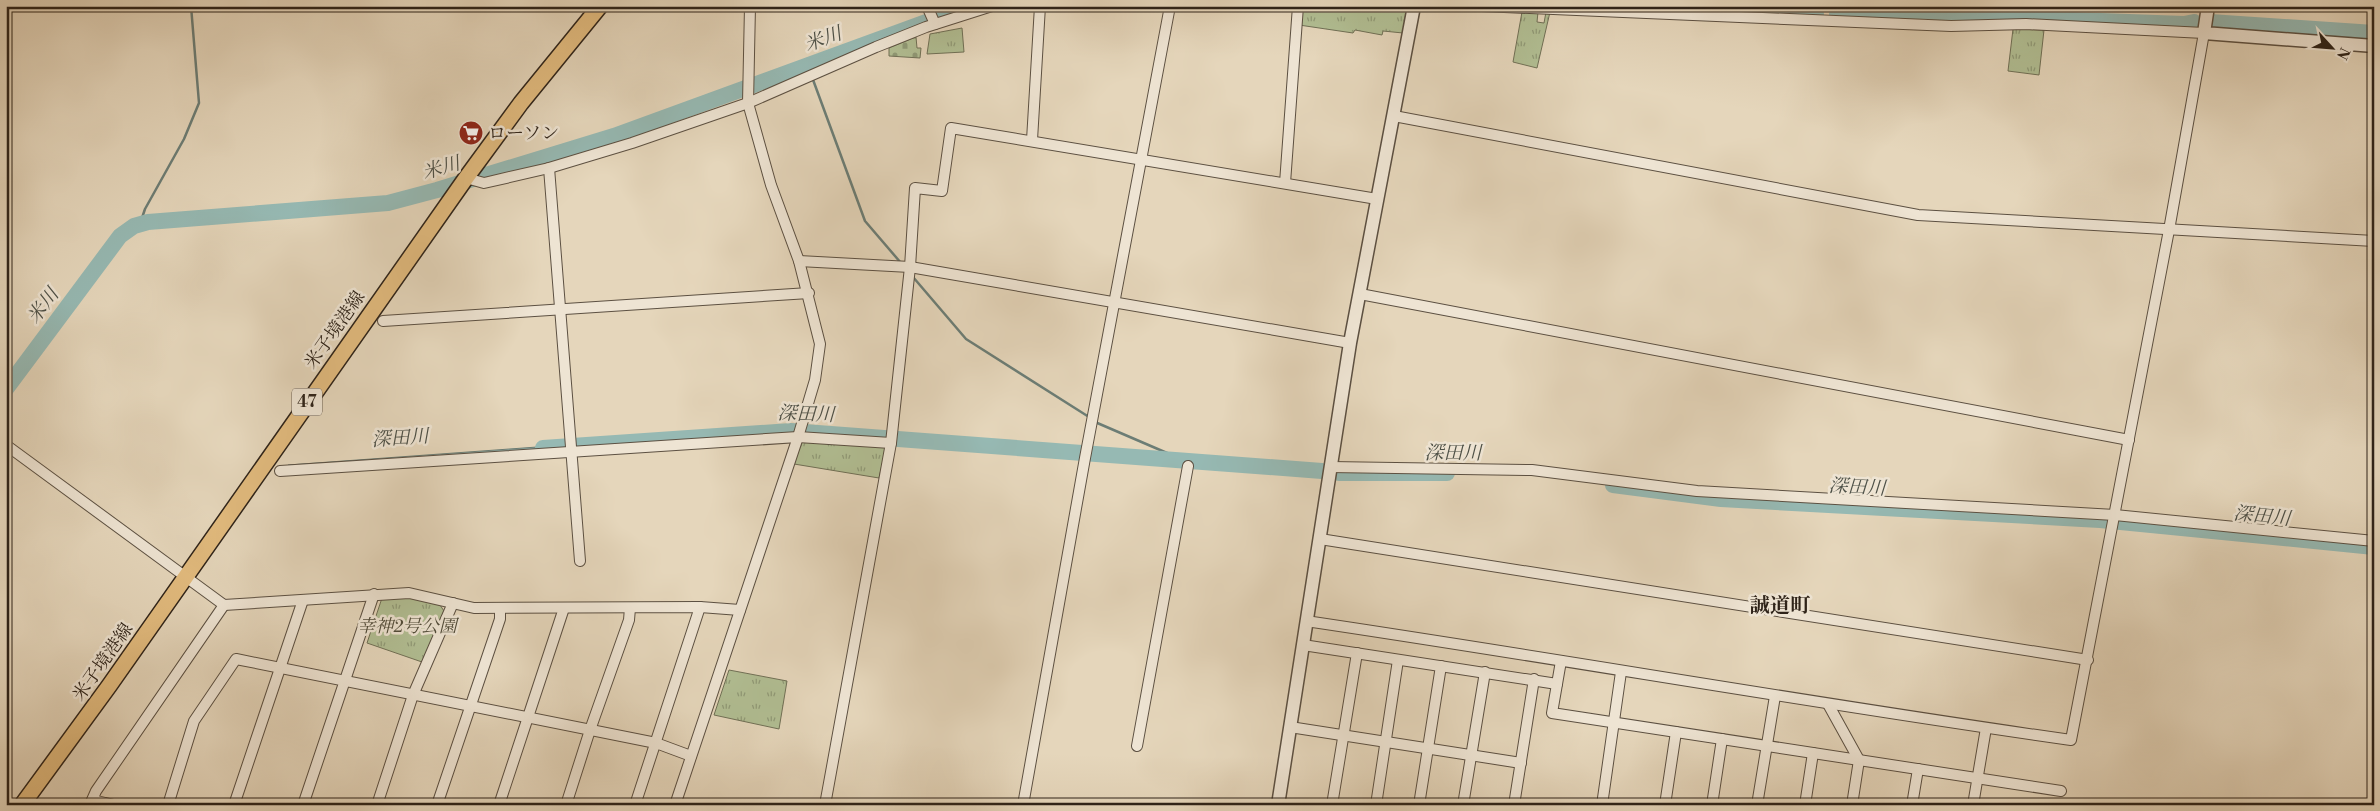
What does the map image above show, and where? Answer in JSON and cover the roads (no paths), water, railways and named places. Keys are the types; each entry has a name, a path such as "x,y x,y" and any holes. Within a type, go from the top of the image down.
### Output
{"main road":[{"name":"米子境港線","path":"22,805 55,762 466,178 521,103 600,6"}],"street":[{"path":"675,805 798,437 815,380 820,344 809,293 771,185 748,103 750,6"},
{"path":"927,6 935,24"},
{"path":"466,178 484,183 549,168 632,143 748,103 876,47 935,24 992,6"},
{"path":"1032,140 1040,6"},
{"path":"1023,805 1114,302 1170,6"},
{"path":"1285,183 1298,6"},
{"path":"1278,805 1350,343 1414,6"},
{"path":"1482,6 1950,26 2026,24 2204,33 2374,46"},
{"path":"1306,621 1561,660 1621,672 1775,696 2071,740 2088,660 2169,230 2208,6"},
{"path":"1394,116 1918,215 2374,240"},
{"path":"825,805 891,443 910,267 915,188 942,191 950,128 1141,158 1377,199"},
{"path":"549,168 562,310 580,561"},
{"path":"799,261 910,267 1350,343"},
{"path":"383,320 809,293"},
{"path":"1360,294 2129,440"},
{"path":"280,470 798,437 891,443"},
{"path":"6,445 224,605 409,593 474,608 700,607 740,610"},
{"path":"1137,746 1188,466"},
{"path":"1330,467 1532,470 1697,491 2115,515 2374,541"},
{"path":"1320,539 2088,660"},
{"path":"303,805 374,594"},
{"path":"234,805 303,600"},
{"path":"377,805 413,695 453,603"},
{"path":"114,805 92,800 96,791 224,605"},
{"path":"635,805 700,607"},
{"path":"499,805 564,608"},
{"path":"566,805 629,620 630,608"},
{"path":"437,805 500,619 500,609"},
{"path":"1303,645 1557,684"},
{"path":"1332,805 1357,653"},
{"path":"168,805 194,721 236,659 527,719 656,743 692,756"},
{"path":"1376,805 1398,660"},
{"path":"1561,660 1552,712 2061,791"},
{"path":"1419,805 1441,666"},
{"path":"1463,805 1485,672"},
{"path":"1602,805 1621,672"},
{"path":"1514,805 1534,679"},
{"path":"1757,805 1775,696"},
{"path":"1828,704 1859,760 1852,805"},
{"path":"1290,727 1521,763"},
{"path":"1973,805 1986,728"},
{"path":"1665,805 1676,732"},
{"path":"1712,805 1722,739"},
{"path":"1805,805 1812,753"},
{"path":"1912,805 1918,769"}],"water":[{"path":"565,445 565,448 288,467 288,465"}],"waterway":[{"path":"140,224 145,209 184,139 199,103 191,6"},
{"name":"米川","path":"6,389 120,236 134,226 148,222 388,203 614,136 970,6"},
{"name":"米川","path":"1618,6 1816,14"},
{"name":"米川","path":"1837,14 1966,16 2184,24 2194,22"},
{"name":"米川","path":"2210,22 2374,33"},
{"path":"812,77 865,221 901,263"},
{"path":"913,277 966,339 1089,417"},
{"path":"1095,422 1188,462"},
{"name":"深田川","path":"543,448 791,431 1322,471"},
{"name":"深田川","path":"1339,473 1447,473"},
{"name":"深田川","path":"1613,485 1721,499 2100,520 2374,547"}],"place":[{"name":"ローソン","path":"471,133"}],"district":[{"name":"誠道町","path":"1780,606"}],"park label":[{"name":"幸神2号公園","path":"407,626"}]}
